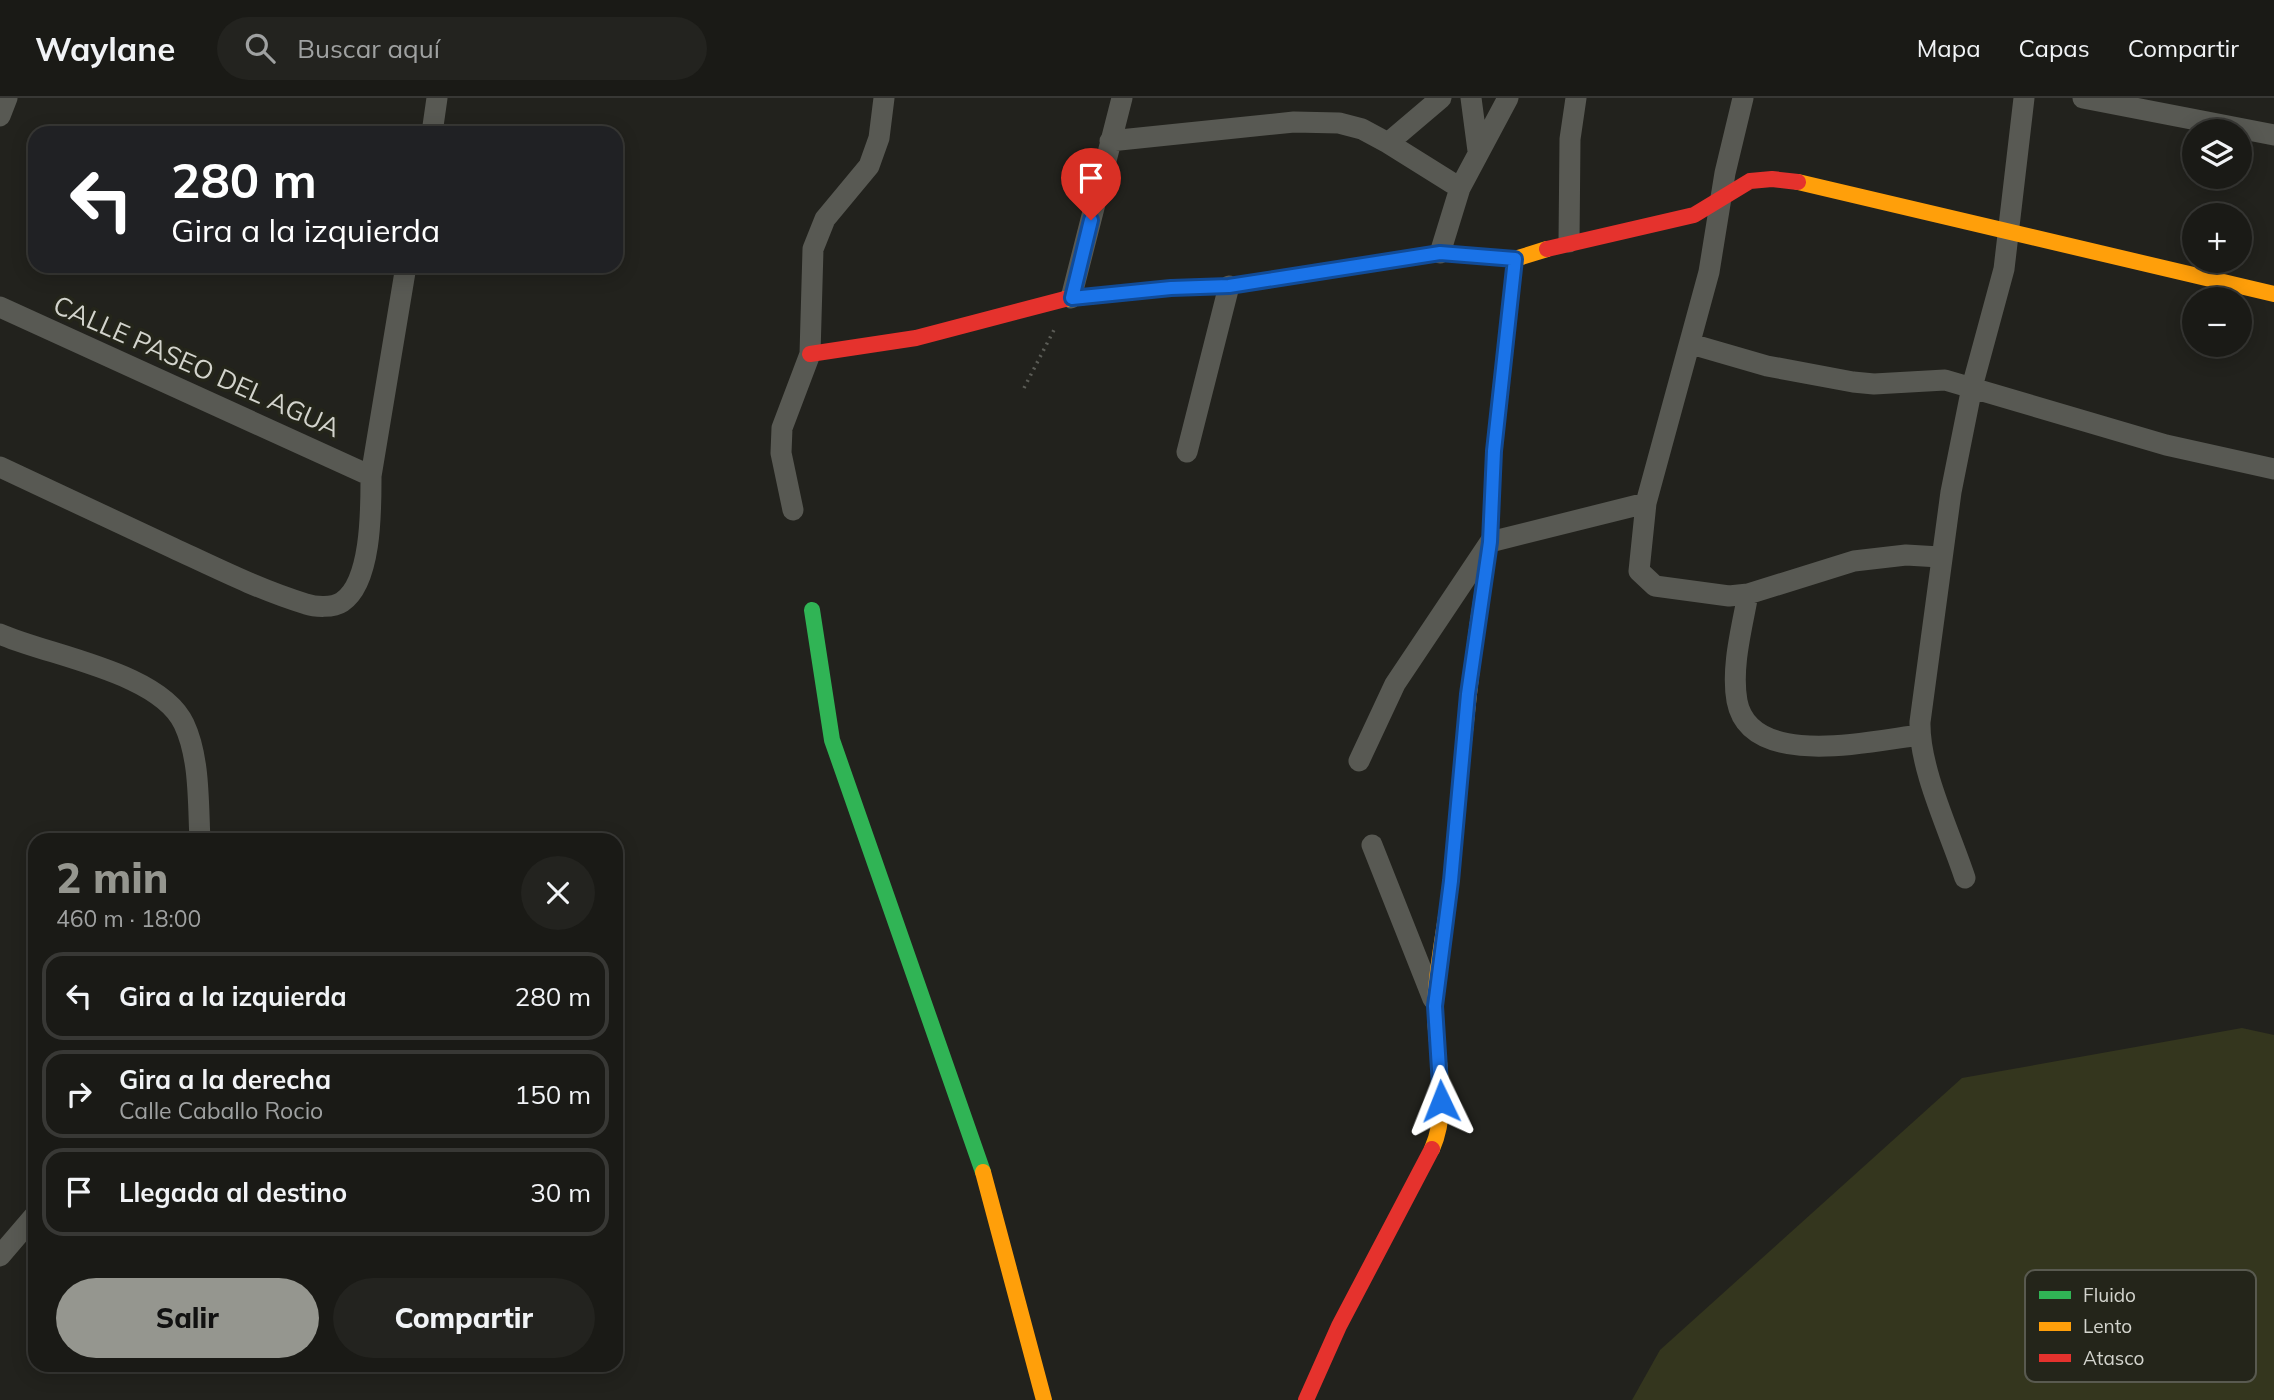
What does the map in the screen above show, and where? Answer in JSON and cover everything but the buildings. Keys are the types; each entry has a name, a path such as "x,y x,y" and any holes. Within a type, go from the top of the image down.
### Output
{"street":[{"path":"0,116 7,98"},
{"path":"433,126 437,98"},
{"path":"793,510 781,453 782,428 810,354 813,249 825,219 869,166 879,138 884,98"},
{"path":"1072,298 1122,98"},
{"path":"1388,143 1441,98"},
{"path":"1471,98 1478,151"},
{"path":"1440,253 1460,188 1508,98"},
{"path":"1569,242 1570,139 1576,98"},
{"path":"1743,98 1721,201 1710,272 1646,503 1639,571 1648,582 1666,589 1709,595 1748,594 1854,561 1906,555 1940,557"},
{"path":"1965,878 1929,772 1920,734 1940,557 1972,387 2004,269 2024,98"},
{"path":"2091,99 2274,135"},
{"path":"1111,141 1315,122 1362,130 1460,188"},
{"path":"810,354 916,338 1072,298 1171,288 1229,286 1440,253 1515,259 1569,242 1694,215 1721,201 1739,185 1751,181 1790,181 2274,294"},
{"path":"1306,1400 1339,1326 1380,1253 1435,1143 1440,1117 1441,1086 1435,1006 1451,881 1468,694 1490,542 1494,451 1515,259"},
{"path":"0,467 213,567 308,605 330,606 342,602 357,581 368,542 371,476 405,273"},
{"path":"1187,452 1229,286"},
{"name":"CALLE PASEO DEL AGUA","path":"0,307 371,476"},
{"path":"1691,344 1767,366 1853,382 1874,384 1928,379 1972,387 2165,445 2274,469"},
{"path":"1359,761 1395,684 1490,542 1646,503"},
{"path":"1748,594 1735,684 1741,716 1749,728 1781,743 1804,746 1839,745 1920,734"},
{"path":"812,610 832,740 981,1163 1044,1400"},
{"path":"0,634 141,685 163,698 175,710 189,735 197,781 200,833"},
{"path":"1372,845 1435,1006"},
{"path":"0,1256 28,1223"}],"path":[{"path":"1024,388 1072,298"}],"green space":[{"path":"2242,1028 2274,1035 2274,1400 1632,1400 1660,1350 1962,1078"}],"traffic: fast":[{"path":"1480,608 1490,542 1494,451 1515,259"},
{"path":"812,610 832,740 983,1172"}],"traffic: slow":[{"path":"1798,182 2274,294"},
{"path":"1065,299 1171,288 1229,286 1440,253 1515,259 1547,249"},
{"path":"1432,1149 1441,1114 1441,1078 1435,1024 1436,990 1480,608"},
{"path":"983,1172 1044,1400"}],"traffic: jam":[{"path":"1547,249 1694,215 1750,181 1772,179 1798,182"},
{"path":"810,354 916,338 1065,299"},
{"path":"1306,1400 1339,1326 1432,1149"}],"route":[{"path":"1091,220 1072,298 1171,288 1229,286 1440,253 1515,259 1494,451 1490,542 1468,694 1451,881 1435,1006 1441,1101"}]}
